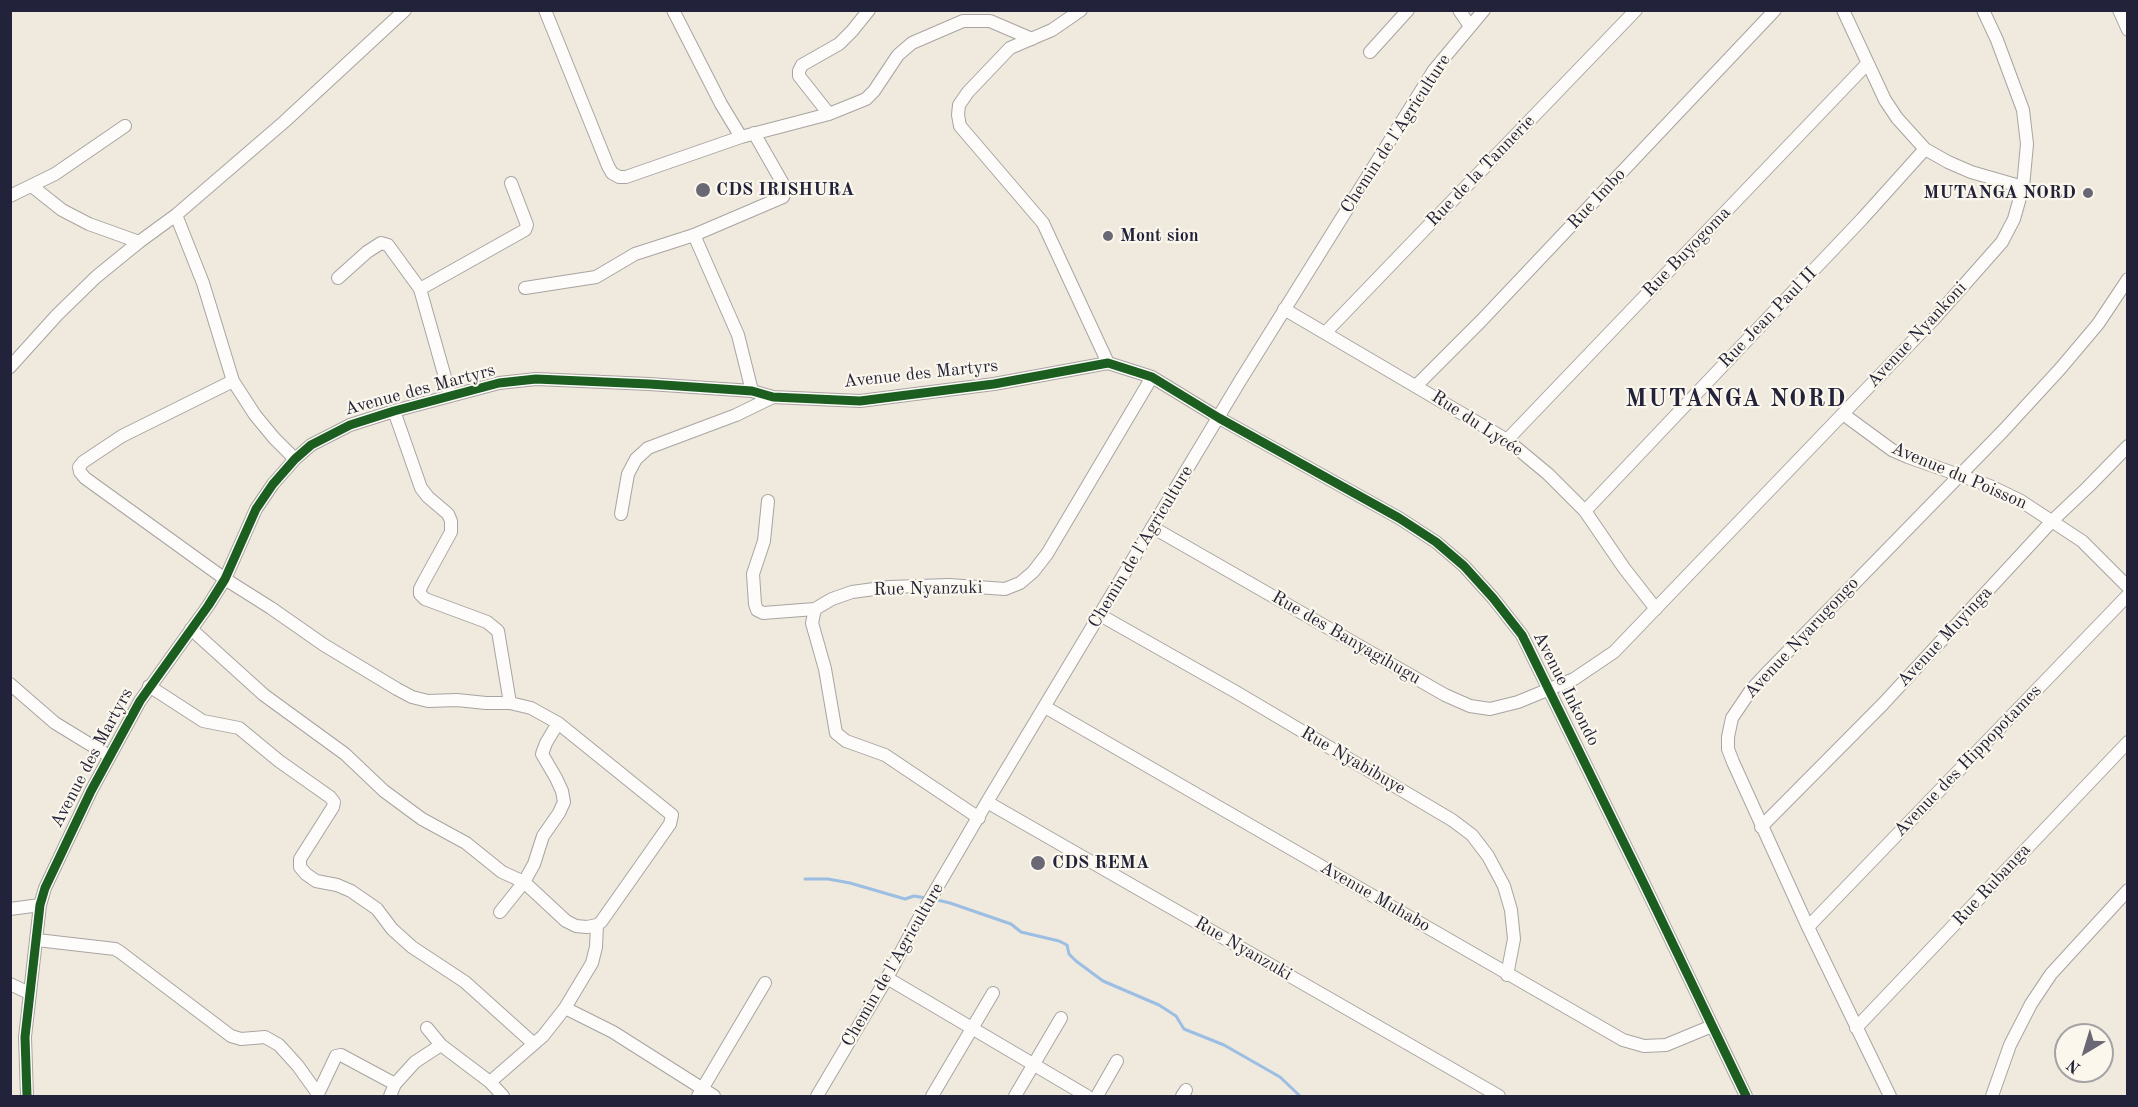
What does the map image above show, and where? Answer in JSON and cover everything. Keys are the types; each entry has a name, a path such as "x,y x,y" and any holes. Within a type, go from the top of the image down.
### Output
{"street":[{"path":"10,367 57,315 96,278 176,215 284,122 405,10"},
{"path":"545,10 566,66 612,173 619,177 626,177 754,133 829,114 866,99 898,55 912,43 963,21 990,21 1032,39"},
{"path":"673,10 721,104 741,137"},
{"path":"829,114 799,76 799,71 802,65 839,44 852,32 869,10"},
{"path":"1081,10 1052,30 1010,48 968,92 959,105 958,115 960,126 1043,224 1108,363"},
{"path":"1370,52 1408,10"},
{"path":"1460,10 1470,26"},
{"name":"Chemin de l'Agriculture","path":"817,1096 987,802 1284,309 1434,70 1484,10"},
{"name":"Rue de la Tannerie","path":"1326,332 1636,10"},
{"name":"Rue Imbo","path":"1416,386 1481,321 1775,10"},
{"path":"1843,10 1885,100 1897,118 1925,149 1971,172 2023,187"},
{"name":"Avenue Nyankoni","path":"1549,690 1574,679 1614,652 1933,320 2002,242 2014,219 2023,187 2028,144 2024,110 1983,10"},
{"path":"2119,10 2127,30"},
{"name":"Rue Buyogoma","path":"1507,440 1867,64"},
{"path":"10,196 33,187 55,174 125,126"},
{"path":"525,288 596,277 635,254 694,235 783,197 786,189 754,133"},
{"name":"Rue Jean Paul II","path":"1585,511 1862,219 1925,149"},
{"path":"420,289 525,230 526,225 512,183"},
{"path":"33,187 62,210 89,224 139,242"},
{"path":"176,215 203,283 233,381 274,438 295,459"},
{"path":"694,235 738,335 753,391"},
{"path":"338,278 367,252 381,243 393,250 420,289 450,395"},
{"name":"Avenue Nyarugongo","path":"1890,1096 1761,827 1728,749 1732,717 1764,676 2003,431 2098,324 2127,279"},
{"name":"Rue du Lycée","path":"1284,309 1507,440 1548,474 1585,511 1624,568 1656,609"},
{"name":"Avenue des Martyrs","path":"27,1096 25,1037 29,993 40,905 56,863 109,756 149,686 225,579 256,509 273,484 295,459 311,445 332,433 393,411 450,395 499,383 536,379 753,391 773,397 860,401 993,384 1108,363 1152,377 1219,418"},
{"name":"Rue Nyanzuki","path":"814,609 852,592 889,587 949,585 1005,589 1020,583 1033,572 1047,554 1152,377"},
{"path":"190,629 264,695 345,754 384,791 422,819 466,843 502,872 524,882 566,921 576,926 587,927 602,922 672,820 672,815 558,723 531,708 510,703 428,701 412,697 324,645 225,579 85,478 80,472 79,467 90,456 122,436 233,381"},
{"path":"621,514 628,474 636,459 648,448 736,415 773,397"},
{"path":"393,411 421,488 448,514 452,521 451,532 420,589 420,594 487,622 498,631 510,703"},
{"name":"Avenue du Poisson","path":"1843,414 1892,450 1959,474 2021,501 2082,541 2127,587"},
{"name":"Avenue Inkondo","path":"1219,418 1399,518 1436,542 1464,566 1522,635 1746,1096"},
{"name":"Avenue Muyinga","path":"1761,827 1898,688 2052,521 2127,448"},
{"path":"768,501 764,541 753,574 754,604 763,613 814,609 812,622 825,669 836,733 846,741 885,755 979,818"},
{"name":"Rue des Banyagihugu","path":"1152,527 1445,695 1470,706 1490,709 1549,690"},
{"name":"Avenue des Hippopotames","path":"1808,927 2127,595"},
{"name":"Rue Nyabibuye","path":"1100,615 1236,692 1452,820 1472,835 1504,886 1511,910 1514,939 1507,975"},
{"path":"10,684 55,723 109,756"},
{"path":"149,686 203,721 239,728 279,761 330,797 334,802 333,807 300,859 300,867 316,881 337,885 351,891 377,909 392,929 412,947 465,982 534,1044"},
{"name":"Avenue Muhabo","path":"1045,707 1623,1040 1644,1046 1665,1045 1712,1026"},
{"path":"500,912 524,882 534,864 543,836 560,813 564,802 556,778 542,754 546,742 558,723"},
{"name":"Rue Rubanga","path":"1856,1028 2127,742"},
{"name":"Rue Nyanzuki","path":"987,802 1499,1096"},
{"path":"1992,1096 2010,1045 2031,1004 2051,974 2127,890"},
{"path":"10,909 40,905"},
{"path":"490,1082 543,1036 565,1008 592,963 596,947 597,925"},
{"path":"37,940 115,949 231,1036 241,1039 265,1037 279,1045 298,1066 317,1095"},
{"path":"887,978 1087,1096"},
{"path":"700,1093 765,983"},
{"path":"10,984 29,993"},
{"path":"932,1096 993,993"},
{"path":"565,1008 614,1032 700,1093 714,1096"},
{"path":"1015,1096 1061,1018"},
{"path":"427,1028 441,1045 490,1082 503,1096"},
{"path":"390,1096 394,1084 415,1062 441,1045"},
{"path":"317,1095 336,1056 341,1054 394,1084"},
{"path":"1097,1096 1118,1061"}],"waterway":[{"path":"805,879 828,879 850,883 905,899 914,896 926,898"},
{"path":"933,899 1011,924 1021,932 1067,945 1069,954 1103,981 1159,1005 1176,1016 1184,1029 1224,1045 1280,1077 1300,1096"}],"cycle path":[{"path":"27,1096 25,1037 40,905 45,888 91,791 140,701 225,579 256,509 273,484 311,445 350,425 394,411 499,383 536,379 649,384 752,391 773,397 860,401 994,384 1108,363 1152,377 1219,418 1399,518 1436,542 1464,566 1493,598 1522,635 1746,1096"}],"place":[{"name":"CDS IRISHURA","path":"703,190"},
{"name":"MUTANGA NORD","path":"2088,193"},
{"name":"Mont sion","path":"1108,236"},
{"name":"CDS REMA","path":"1038,863"}],"district":[{"name":"MUTANGA NORD","path":"1736,400"}]}
